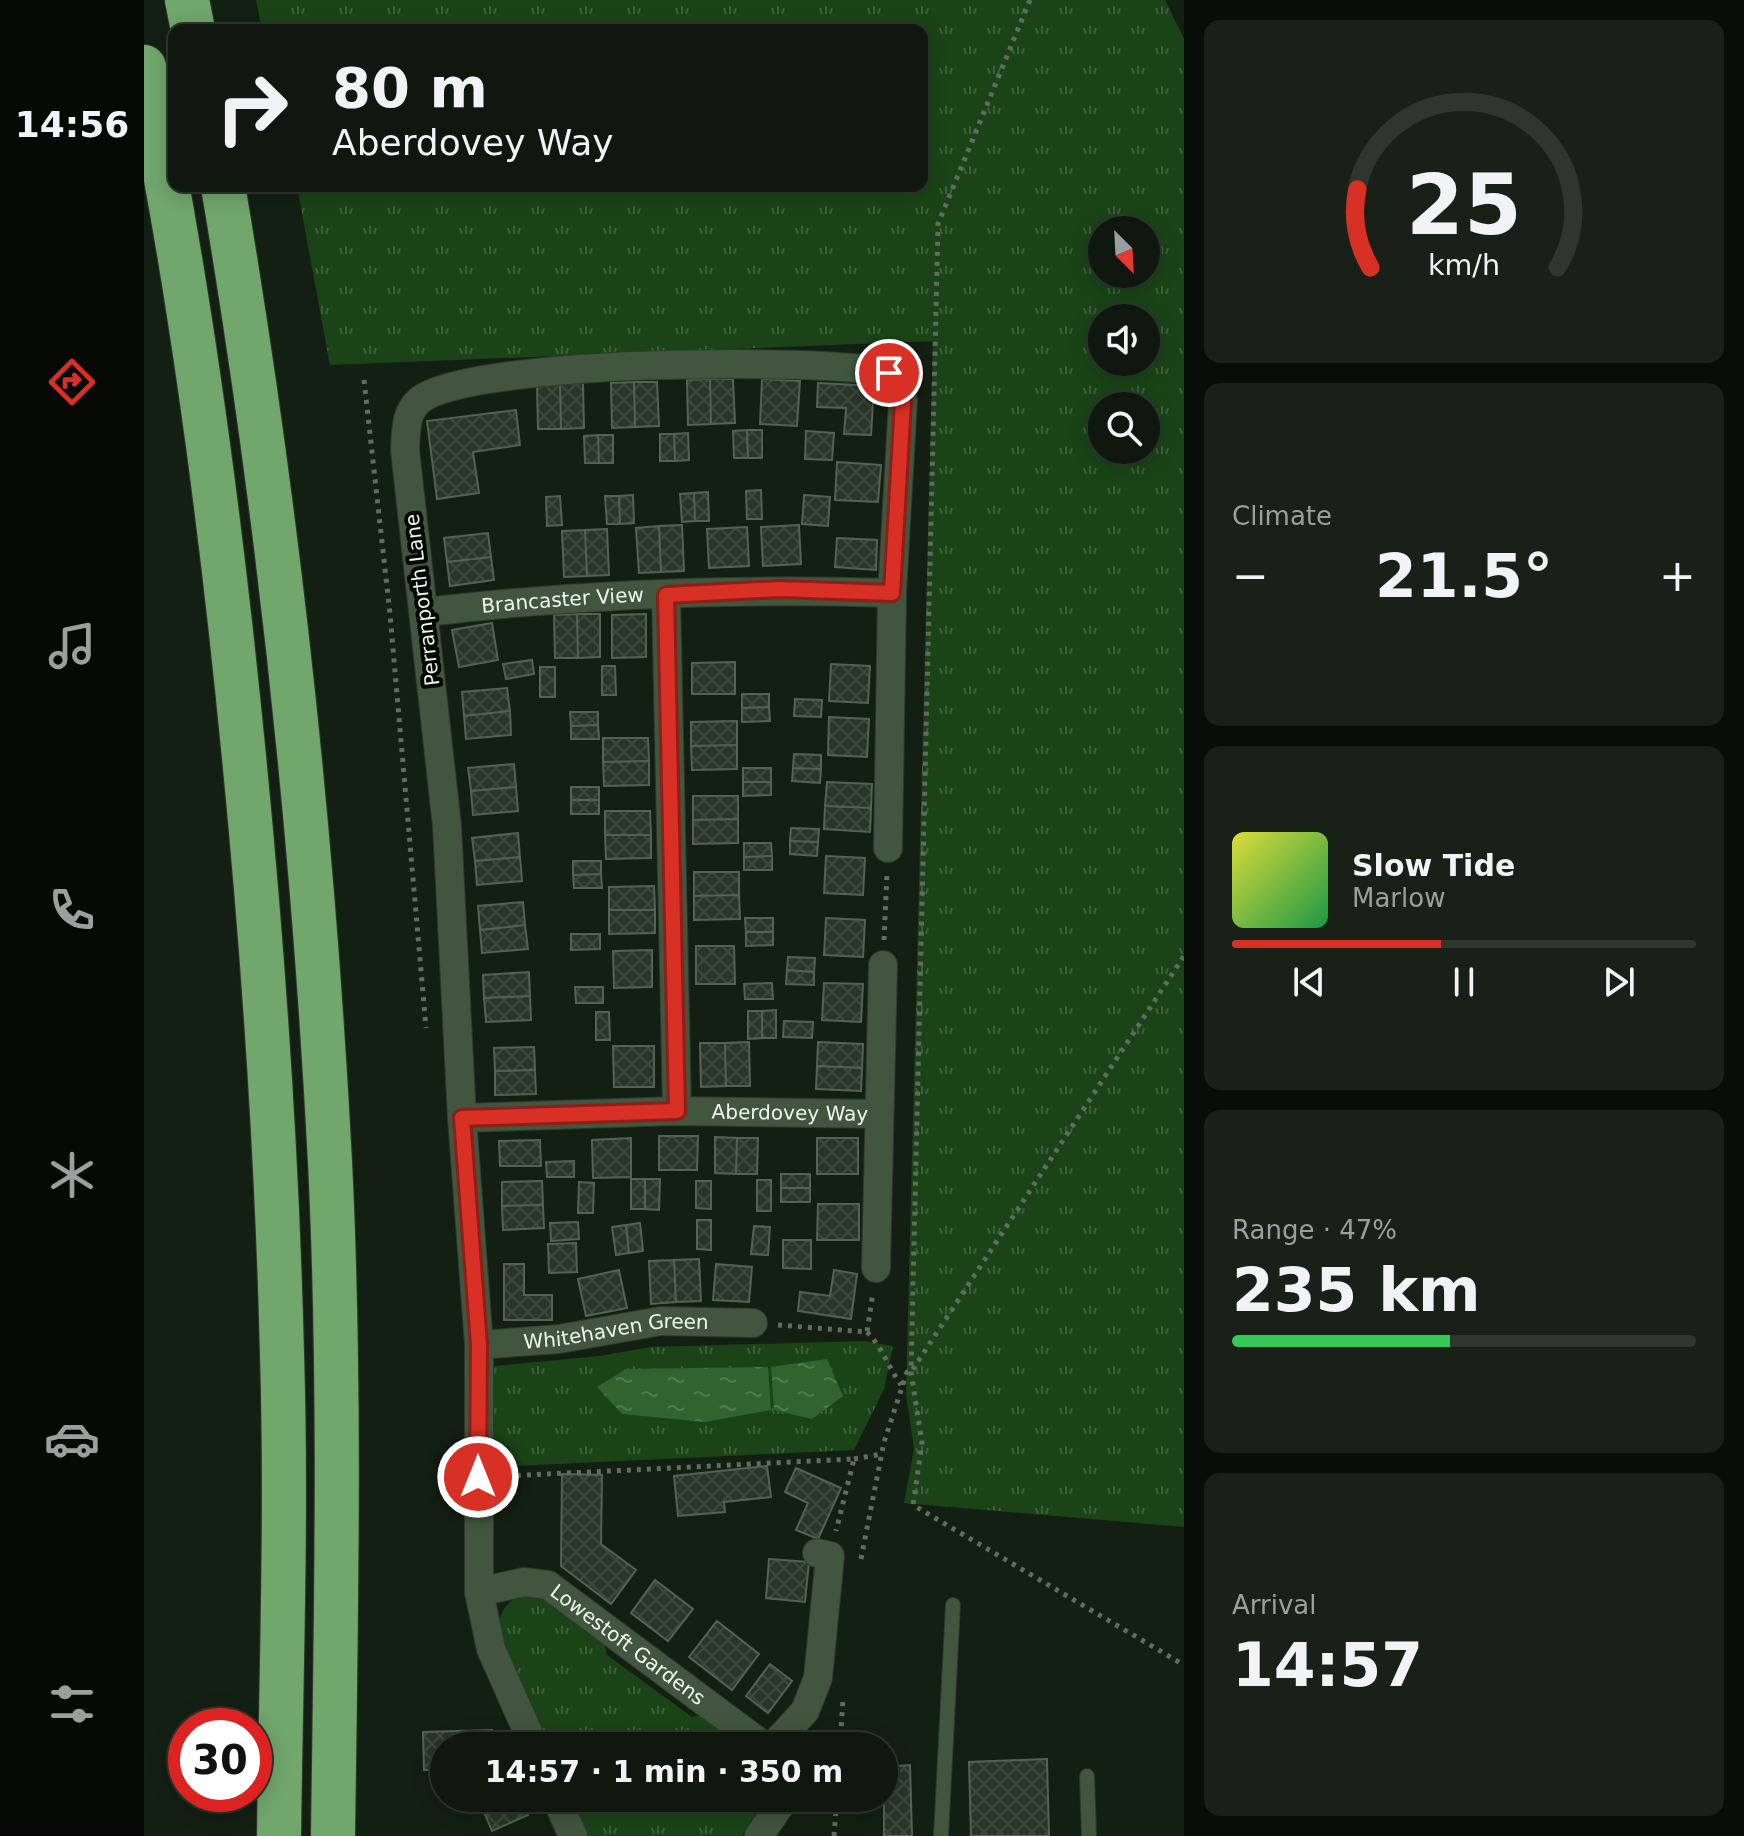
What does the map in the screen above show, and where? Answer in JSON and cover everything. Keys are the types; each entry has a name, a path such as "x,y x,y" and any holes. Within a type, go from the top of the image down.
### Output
{"highway":[{"path":"187,0 192,24"},
{"path":"144,67 185,290 218,525 246,769 261,956 282,1355 284,1558 279,1836"},
{"path":"224,192 278,539 319,975 330,1165 335,1368 333,1836"}],"street":[{"name":"Perranporth Lane","path":"528,1732 491,1649 479,1592 479,1345 462,1118 447,826 405,450 407,418 418,401 440,388 489,376 661,365 766,365 889,373 898,385 903,401 892,593 888,848"},
{"name":"Brancaster View","path":"425,612 537,599 780,589 892,593"},
{"path":"666,595 677,1111"},
{"name":"Aberdovey Way","path":"876,1268 883,965"},
{"name":"Aberdovey Way","path":"462,1118 677,1111 879,1114"},
{"name":"Whitehaven Green","path":"479,1345 559,1339 661,1321 753,1323"},
{"path":"786,1732 805,1711 818,1678 824,1555"},
{"name":"Lowestoft Gardens","path":"479,1592 524,1582 548,1585 745,1732"},
{"path":"562,1812 573,1836"},
{"path":"759,1836 775,1812"}],"lane":[{"path":"941,1836 953,1605"},
{"path":"1087,1776 1089,1836"}],"path":[{"path":"1030,0 938,224 911,1372 922,1443 913,1505 1184,1665"},
{"path":"883,965 888,848"},
{"path":"858,1570 882,1454 907,1372 911,1372 1184,956"},
{"path":"867,1332 876,1268"},
{"path":"753,1323 867,1332 883,1348 890,1369 901,1385"},
{"path":"478,1477 854,1459 882,1454"},
{"path":"824,1555 854,1459"},
{"path":"841,1732 843,1687"},
{"path":"834,1836 836,1812"}],"green space":[{"path":"256,0 1165,0 1184,39 1184,1527 904,1503 914,1449 906,1393 933,341 330,365 298,192 928,192 928,24 261,24"},
{"path":"865,1341 893,1346 884,1389 854,1450 491,1467 494,1366 600,1356 651,1347"},
{"path":"520,1596 544,1596 604,1642 607,1655 692,1717 705,1714 729,1732 540,1732 510,1662 500,1629 500,1618 510,1602"},
{"path":"576,1812 759,1812 742,1836 586,1836"}],"water":[{"path":"827,1359 843,1396 812,1419 774,1410 771,1367"},
{"path":"768,1367 771,1410 705,1422 622,1414 597,1387 626,1369"}],"building":[{"path":"710,379 733,379 735,423 711,424"},
{"path":"710,379 711,424 688,425 687,380"},
{"path":"762,379 800,381 797,426 760,424"},
{"path":"634,382 657,382 659,426 635,427"},
{"path":"634,382 635,427 612,428 611,383"},
{"path":"583,383 584,428 561,429 560,384"},
{"path":"818,383 874,386 871,435 844,434 846,408 817,407"},
{"path":"560,384 561,429 538,429 537,385"},
{"path":"516,410 520,445 473,452 479,493 437,499 427,421"},
{"path":"747,430 748,458 734,458 733,431"},
{"path":"747,430 762,430 762,458 748,458"},
{"path":"806,431 834,433 832,460 805,459"},
{"path":"688,433 689,460 675,461 674,434"},
{"path":"660,434 674,434 675,461 660,461"},
{"path":"598,435 599,463 585,463 584,436"},
{"path":"598,435 613,435 613,463 599,463"},
{"path":"837,462 881,465 878,502 835,500"},
{"path":"761,490 762,519 747,519 746,491"},
{"path":"708,492 709,521 695,521 694,493"},
{"path":"694,493 695,521 682,522 680,494"},
{"path":"633,495 634,523 620,524 619,496"},
{"path":"804,495 830,497 828,526 802,524"},
{"path":"560,496 562,525 547,526 546,497"},
{"path":"605,496 619,496 620,524 607,524"},
{"path":"682,525 684,571 661,572 659,526"},
{"path":"799,525 801,564 763,566 761,527"},
{"path":"659,526 661,572 639,573 636,528"},
{"path":"747,527 749,566 709,568 707,529"},
{"path":"607,529 609,575 587,576 585,530"},
{"path":"585,530 587,576 564,577 562,531"},
{"path":"488,533 491,557 447,562 444,538"},
{"path":"837,538 877,540 876,570 835,567"},
{"path":"491,557 494,580 450,586 447,562"},
{"path":"577,614 578,658 555,658 554,615"},
{"path":"577,614 600,614 600,657 578,658"},
{"path":"646,614 646,657 612,658 612,615"},
{"path":"492,623 498,660 459,667 452,630"},
{"path":"532,660 534,674 506,679 503,664"},
{"path":"735,662 735,694 692,694 692,663"},
{"path":"831,664 870,666 868,703 829,701"},
{"path":"602,666 615,666 616,695 602,695"},
{"path":"540,667 555,667 555,697 540,697"},
{"path":"507,688 510,711 464,716 462,692"},
{"path":"742,694 769,694 769,707 742,708"},
{"path":"795,699 822,700 821,717 794,716"},
{"path":"769,707 770,721 742,722 742,708"},
{"path":"510,711 511,735 466,739 464,716"},
{"path":"570,712 598,712 598,725 571,726"},
{"path":"829,717 869,719 867,757 828,755"},
{"path":"737,721 737,745 691,746 691,722"},
{"path":"598,725 599,739 571,739 571,726"},
{"path":"603,738 648,738 649,761 603,762"},
{"path":"737,745 737,769 692,770 691,746"},
{"path":"794,754 821,755 821,769 793,768"},
{"path":"649,761 649,785 604,786 603,762"},
{"path":"514,764 516,787 471,791 468,768"},
{"path":"743,768 771,768 771,782 743,782"},
{"path":"793,768 821,769 820,783 792,781"},
{"path":"743,782 771,782 771,795 743,796"},
{"path":"827,782 872,784 871,808 825,806"},
{"path":"516,787 518,811 473,815 471,791"},
{"path":"571,787 599,787 599,800 571,800"},
{"path":"693,796 738,796 738,819 693,820"},
{"path":"571,800 599,800 599,814 571,814"},
{"path":"825,806 871,808 870,832 824,829"},
{"path":"605,811 650,811 651,835 605,835"},
{"path":"738,819 738,843 693,844 693,820"},
{"path":"791,828 819,829 818,842 790,841"},
{"path":"518,833 520,857 475,861 472,838"},
{"path":"605,835 651,835 651,858 606,859"},
{"path":"790,841 818,842 817,856 790,854"},
{"path":"744,843 771,843 772,856 744,857"},
{"path":"772,856 772,870 744,870 744,857"},
{"path":"826,856 865,858 863,895 824,893"},
{"path":"520,857 522,881 477,885 475,861"},
{"path":"573,861 601,861 601,874 573,875"},
{"path":"694,872 739,872 739,895 694,896"},
{"path":"601,874 602,888 574,888 573,875"},
{"path":"654,886 655,910 609,910 609,887"},
{"path":"739,895 740,919 694,920 694,896"},
{"path":"523,902 525,925 480,930 478,906"},
{"path":"609,910 655,910 655,933 609,934"},
{"path":"745,918 773,918 773,932 746,932"},
{"path":"826,918 865,920 863,957 824,955"},
{"path":"525,925 528,949 482,953 480,930"},
{"path":"746,932 773,932 773,945 746,946"},
{"path":"571,934 600,934 600,949 571,950"},
{"path":"696,946 734,946 735,984 696,984"},
{"path":"652,950 652,987 614,988 613,951"},
{"path":"788,957 815,958 814,972 787,970"},
{"path":"787,970 814,972 814,985 786,984"},
{"path":"529,972 530,996 484,998 483,975"},
{"path":"772,983 773,999 745,999 744,984"},
{"path":"824,983 863,984 861,1022 822,1020"},
{"path":"575,987 603,987 603,1003 576,1003"},
{"path":"530,996 531,1020 486,1022 484,998"},
{"path":"776,1010 776,1038 762,1038 762,1011"},
{"path":"748,1011 762,1011 762,1038 748,1039"},
{"path":"596,1012 609,1012 610,1040 596,1040"},
{"path":"784,1021 813,1022 812,1038 783,1037"},
{"path":"749,1042 750,1086 726,1086 725,1043"},
{"path":"818,1042 863,1044 862,1068 817,1066"},
{"path":"700,1043 725,1043 726,1086 701,1087"},
{"path":"613,1046 654,1046 654,1087 614,1087"},
{"path":"534,1047 535,1070 495,1071 494,1048"},
{"path":"817,1066 862,1068 861,1091 816,1089"},
{"path":"535,1070 536,1094 495,1095 495,1071"},
{"path":"659,1136 698,1136 697,1170 659,1170"},
{"path":"715,1137 737,1138 736,1174 715,1173"},
{"path":"631,1138 631,1177 593,1178 592,1140"},
{"path":"737,1138 758,1138 757,1174 736,1174"},
{"path":"817,1138 858,1138 858,1174 817,1174"},
{"path":"540,1140 541,1166 500,1166 499,1141"},
{"path":"574,1161 574,1177 547,1177 546,1162"},
{"path":"781,1174 810,1174 810,1188 781,1188"},
{"path":"631,1179 645,1179 645,1209 631,1209"},
{"path":"645,1179 660,1179 659,1210 645,1209"},
{"path":"757,1180 771,1180 771,1211 757,1211"},
{"path":"542,1181 543,1205 502,1206 502,1182"},
{"path":"696,1181 711,1181 711,1209 696,1208"},
{"path":"579,1182 594,1183 593,1213 578,1213"},
{"path":"781,1188 810,1188 810,1202 781,1202"},
{"path":"818,1204 859,1204 859,1240 817,1240"},
{"path":"543,1205 544,1228 503,1230 502,1206"},
{"path":"697,1220 711,1220 711,1250 697,1249"},
{"path":"578,1222 579,1239 551,1241 550,1223"},
{"path":"640,1223 643,1251 629,1253 626,1225"},
{"path":"626,1225 629,1253 616,1255 612,1227"},
{"path":"754,1226 770,1227 768,1255 751,1254"},
{"path":"783,1240 811,1240 811,1269 783,1268"},
{"path":"576,1243 577,1272 549,1273 548,1244"},
{"path":"699,1259 701,1301 676,1302 674,1260"},
{"path":"674,1260 676,1302 651,1304 649,1261"},
{"path":"504,1264 524,1264 524,1295 552,1295 552,1320 504,1320"},
{"path":"716,1264 752,1267 749,1302 713,1300"},
{"path":"619,1270 627,1308 586,1316 578,1279"},
{"path":"834,1270 857,1274 851,1319 798,1311 800,1292 830,1296"},
{"path":"767,1466 771,1497 724,1502 725,1512 678,1516 674,1476"},
{"path":"796,1468 841,1488 818,1539 796,1530 808,1503 785,1492"},
{"path":"562,1474 602,1475 601,1544 636,1570 611,1604 561,1566"},
{"path":"769,1559 809,1562 805,1602 766,1598"},
{"path":"655,1580 693,1609 668,1641 631,1613"},
{"path":"717,1621 759,1654 732,1690 689,1657"},
{"path":"770,1664 792,1681 768,1713 746,1696"},
{"path":"492,1730 493,1732 430,1732 430,1770 424,1770 423,1732"},
{"path":"1047,1759 1049,1836 971,1836 969,1762"},
{"path":"910,1765 912,1836 884,1836 884,1812 898,1812 898,1766"},
{"path":"484,1812 527,1812 528,1815 492,1831"}],"route":[{"path":"478,1477 479,1345 462,1118 677,1111 666,595 780,589 892,593 903,401 898,385 889,373"}]}
